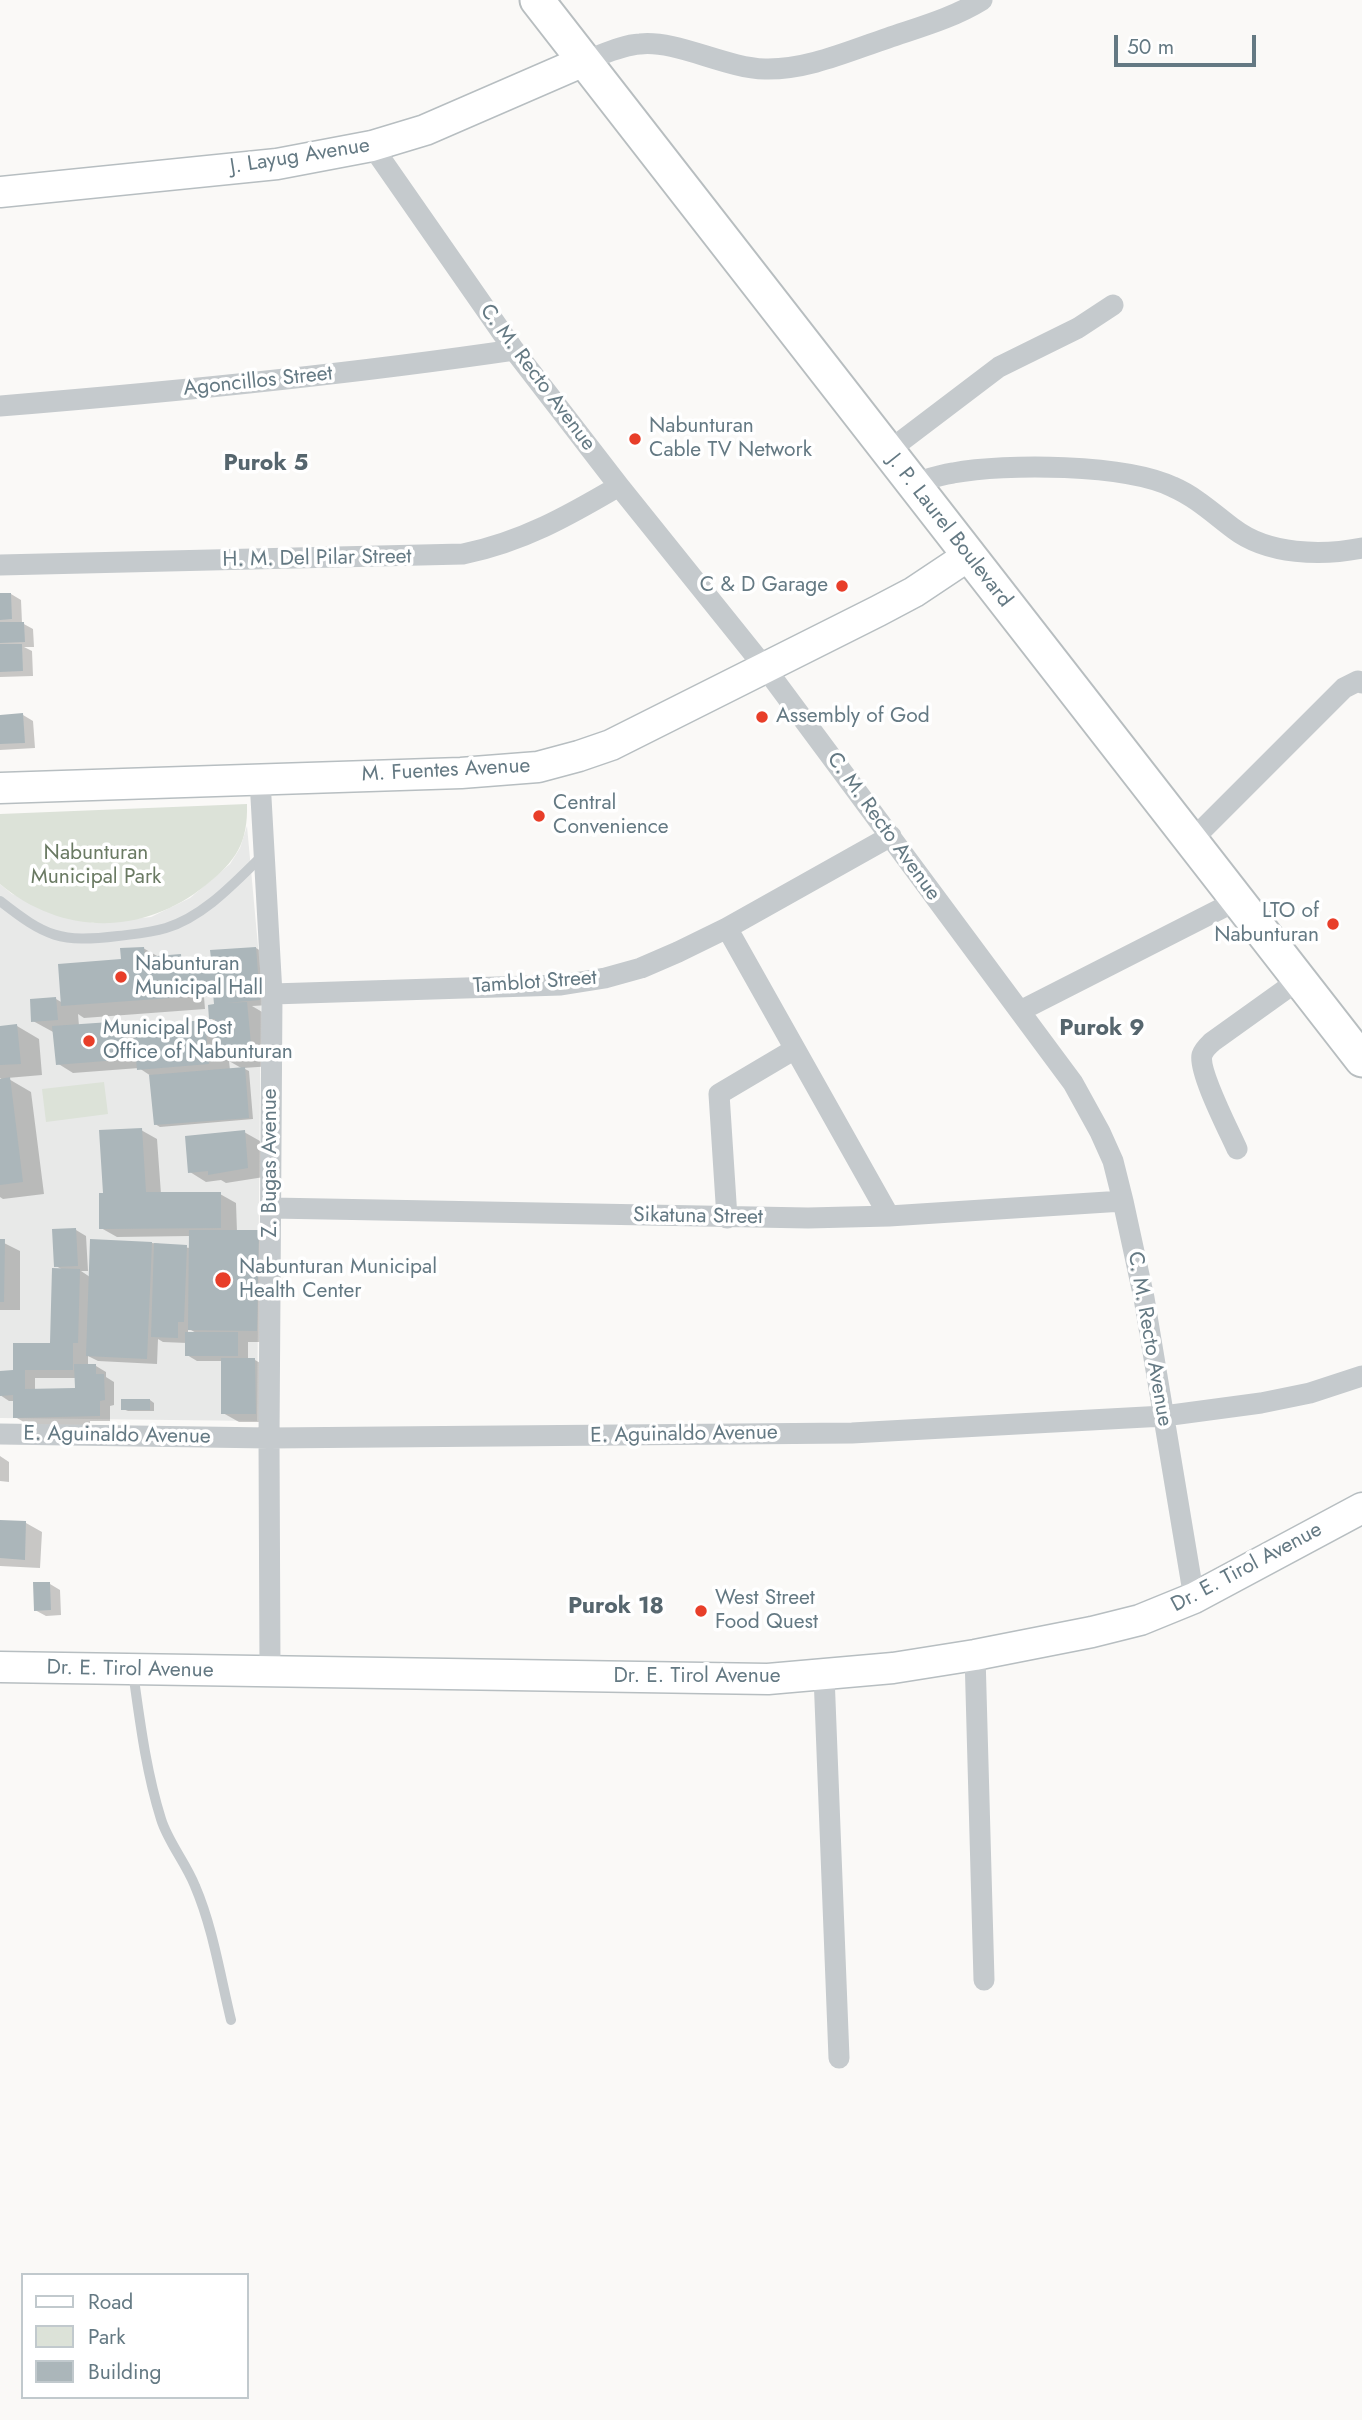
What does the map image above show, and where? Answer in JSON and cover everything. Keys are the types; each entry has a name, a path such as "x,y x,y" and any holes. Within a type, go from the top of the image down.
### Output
{"main road":[{"name":"J. P. Laurel Boulevard","path":"537,0 1362,1060"}],"street":[{"path":"584,61 627,46 648,43 741,66 787,68 824,60 944,19 982,0"},
{"name":"J. Layug Avenue","path":"0,192 277,164 372,146 425,130 584,61"},
{"name":"C. M. Recto Avenue","path":"372,146 514,350 766,669 1073,1083 1113,1161 1123,1201 1144,1298 1194,1598"},
{"path":"887,452 999,367 1078,328 1113,305"},
{"name":"Agoncillos Street","path":"0,406 165,392 514,350"},
{"path":"912,484 953,472 980,470 1059,467 1112,472 1172,486 1203,505 1234,530 1266,545 1312,551 1362,548"},
{"name":"H. M. Del Pilar Street","path":"0,565 463,554 493,548 547,527 619,486"},
{"name":"M. Fuentes Avenue","path":"0,788 461,773 538,767 611,745 766,669 914,592 968,556"},
{"path":"1192,840 1344,688 1358,681 1362,683"},
{"name":"Z. Bugas Avenue","path":"260,780 272,994 270,1672"},
{"name":"Tamblot Street","path":"272,994 561,985 605,978 641,968 726,928 891,836"},
{"path":"1020,1011 1238,900"},
{"path":"726,928 888,1216"},
{"path":"1237,1149 1205,1075 1201,1062 1202,1054 1212,1042 1300,979"},
{"path":"727,1218 719,1094 794,1049"},
{"name":"Sikatuna Street","path":"272,1208 808,1219 1123,1201"},
{"name":"E. Aguinaldo Avenue","path":"0,1434 269,1438 852,1433 1164,1416 1273,1401 1310,1393 1362,1376"},
{"name":"Dr. E. Tirol Avenue","path":"0,1667 768,1679 824,1675 975,1655 1116,1626 1166,1611 1362,1508"},
{"path":"975,1655 984,1980"},
{"path":"824,1675 839,2058"}],"lane":[{"path":"0,901 42,930 62,938 84,940 149,932 168,928 202,908 232,885 264,853"},
{"path":"133,1670 144,1750 154,1796 162,1824 182,1858 206,1917 231,2020"}],"shaded area":[{"path":"247,826 261,979 257,1421 0,1418 0,884 12,894 93,923 151,917 190,898 230,864 240,848"}],"green space":[{"name":"Nabunturan Municipal Park","path":"247,804 242,840 225,868 182,902 156,914 129,921 76,921 49,913 24,901 0,884 0,814"},
{"path":"104,1082 108,1114 46,1122 42,1089"}],"building":[{"path":"0,593 11,593 12,619 0,620"},
{"path":"0,622 24,622 25,642 0,643"},
{"path":"0,644 22,644 23,671 0,672"},
{"path":"23,713 25,743 0,744 0,715"},
{"path":"144,947 145,957 181,954 182,969 212,967 210,950 256,947 260,1000 225,1003 247,1002 252,1054 217,1056 215,1019 209,1019 208,1005 214,1004 213,993 207,994 206,982 183,984 184,997 61,1006 58,964 121,959 120,948"},
{"path":"56,997 58,1020 31,1022 30,999"},
{"path":"205,1020 209,1064 137,1070 133,1026"},
{"path":"125,1021 129,1059 56,1065 52,1026"},
{"path":"17,1024 21,1064 0,1065 0,1026"},
{"path":"245,1067 249,1118 154,1125 149,1075"},
{"path":"10,1077 23,1182 0,1185 0,1079"},
{"path":"142,1128 146,1192 221,1192 221,1228 99,1229 99,1193 103,1193 99,1130"},
{"path":"245,1130 248,1168 208,1175 208,1171 188,1173 185,1136"},
{"path":"76,1228 78,1266 54,1267 52,1229"},
{"name":"Nabunturan Municipal Health Center","path":"189,1230 259,1230 257,1331 188,1330"},
{"path":"0,1239 5,1239 4,1302 0,1302"},
{"path":"90,1239 152,1242 147,1359 86,1356"},
{"path":"154,1243 187,1245 184,1322 178,1322 178,1338 151,1337"},
{"path":"52,1268 80,1269 78,1343 73,1343 73,1370 25,1370 25,1389 75,1388 74,1364 96,1364 96,1374 104,1374 105,1400 100,1401 100,1416 13,1418 13,1395 0,1396 0,1371 13,1370 13,1343 50,1343"},
{"path":"185,1332 238,1332 238,1356 185,1356"},
{"path":"221,1358 255,1358 256,1414 221,1414"},
{"path":"121,1399 150,1399 150,1410 121,1410"},
{"path":"0,1520 26,1521 25,1560 0,1558"},
{"path":"33,1582 50,1582 51,1610 34,1611"}],"place":[{"name":"Nabunturan Cable TV Network","path":"635,439"},
{"name":"C & D Garage","path":"842,586"},
{"name":"Assembly of God","path":"762,717"},
{"name":"Central Convenience","path":"539,816"},
{"name":"LTO of Nabunturan","path":"1333,924"},
{"name":"Nabunturan Municipal Hall","path":"121,977"},
{"name":"Municipal Post Office of Nabunturan","path":"89,1041"},
{"name":"Nabunturan Municipal Health Center","path":"223,1280"},
{"name":"West Street Food Quest","path":"701,1611"}],"district":[{"name":"Purok 5","path":"266,464"},
{"name":"Purok 9","path":"1102,1029"},
{"name":"Purok 18","path":"616,1607"}]}
